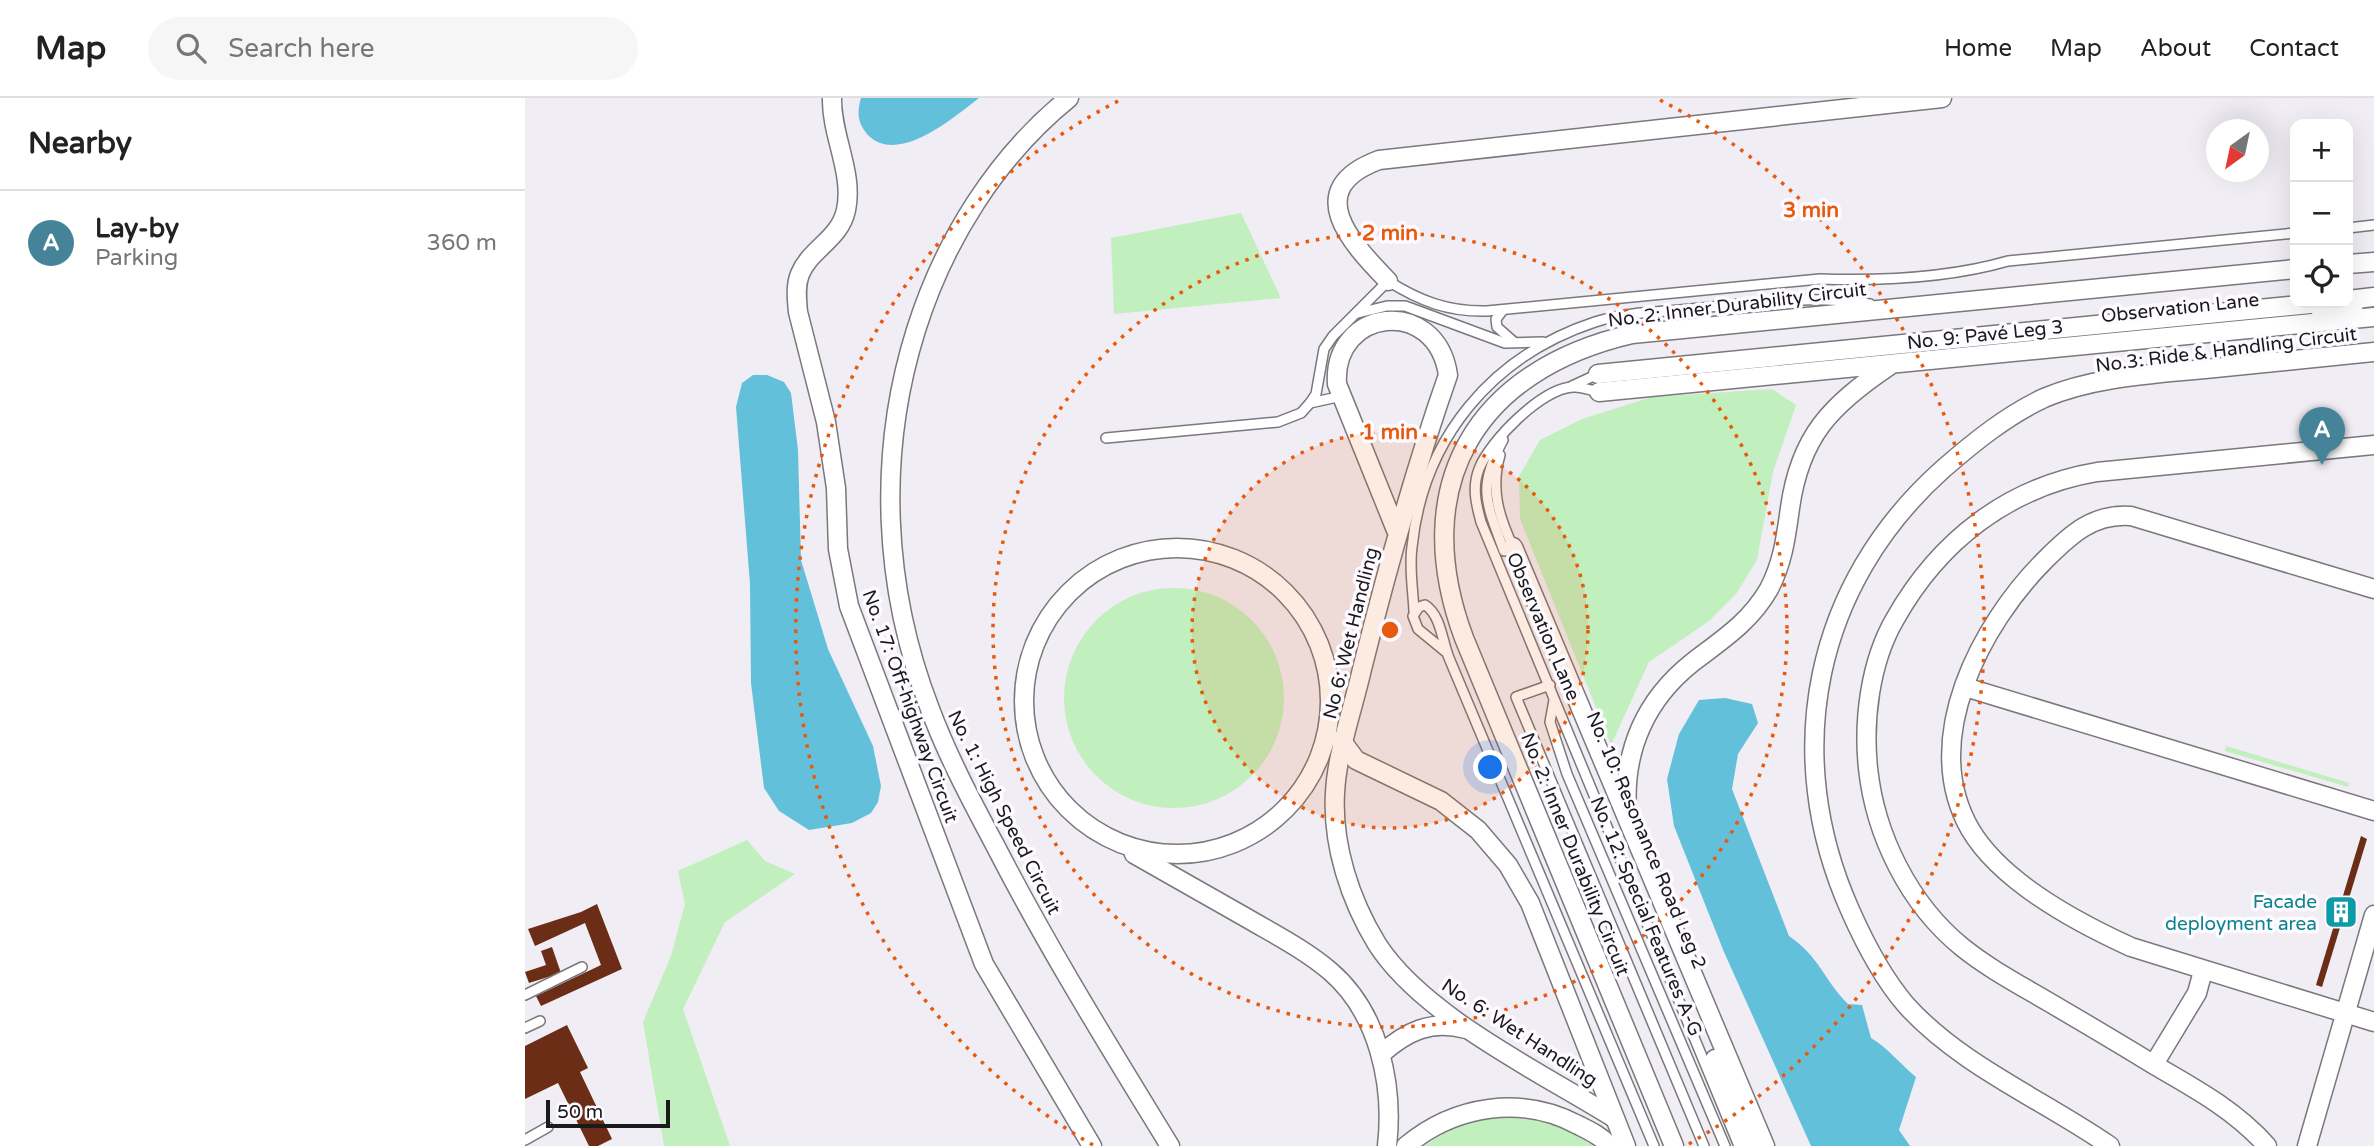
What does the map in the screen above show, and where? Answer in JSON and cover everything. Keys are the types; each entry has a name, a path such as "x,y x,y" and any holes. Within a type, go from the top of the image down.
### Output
{"street":[{"name":"No. 17: Off-highway Circuit","path":"832,98 832,118 848,190 846,209 832,240 800,273 796,293 798,312 826,422 836,488 838,549 849,606 984,964 1092,1146"},
{"name":"No. 1: High Speed Circuit","path":"1069,98 1016,148 991,180 967,216 935,278 899,390 890,459 891,531 900,602 917,670 946,747 1018,890 1170,1146"},
{"path":"1388,281 1354,243 1338,212 1341,189 1348,175 1379,160 1942,98"},
{"path":"2353,264 2374,262"},
{"name":"No. 2: Inner Durability Circuit","path":"1674,1146 1455,613 1445,572 1443,545 1447,497 1465,449 1493,407 1528,376 1572,351 1632,334 2290,270"},
{"path":"2353,300 2374,298"},
{"path":"1598,374 2290,306"},
{"name":"No. 9: Pavé Leg 3","path":"1599,392 2374,317"},
{"name":"No 6: Wet Handling","path":"1343,746 1396,530 1448,375 1445,356 1428,332 1414,323 1383,320 1360,330 1342,354 1336,370 1342,396 1396,530"},
{"name":"No.3: Ride & Handling Circuit","path":"2111,1146 1977,1062 1926,1024 1896,992 1866,946 1829,859 1816,794 1814,717 1828,648 1855,581 1893,523 1924,486 1970,445 2007,418 2061,392 2131,377 2374,352"},
{"path":"1628,824 1626,786 1638,730 1654,702 1674,678 1729,637 1753,614 1779,568 1787,541 1795,478 1805,450 1819,424 1836,405 1893,364"},
{"path":"2267,1146 2239,1118 2219,1103 1978,960 1940,926 1905,879 1884,838 1874,808 1867,756 1868,704 1885,639 1910,593 1943,551 1983,519 2022,494 2054,482 2097,472 2374,445"},
{"path":"2374,589 2131,516 2104,517 2084,525 2064,540 1998,614 1983,640 1965,687 1954,726 1951,754 1954,782 1965,817 1987,853 2026,887 2095,930 2131,947 2374,1022"},
{"name":"No 6: Wet Handling","path":"1181,547 1228,555 1271,578 1303,613 1325,656 1332,703 1324,750 1302,793 1263,830 1214,851 1161,855 1109,840 1066,808 1036,764 1023,712 1028,658 1052,610 1090,573 1134,553 1181,547"},
{"path":"1509,549 1765,1146"},
{"name":"No. 10: Resonance Road Leg 2","path":"1509,549 1751,1146"},
{"path":"1965,687 2374,811"},
{"name":"No. 6: Wet Handling","path":"1332,703 1343,746 1335,793 1339,845 1351,893 1378,945 1417,990 1472,1031 1614,1118"},
{"name":"No. 6: Wet Handling","path":"1343,746 1356,760 1441,801 1478,830 1508,865 1530,903 1626,1146"},
{"path":"1109,840 1304,951 1332,972 1352,996 1381,1054 1388,1084 1390,1120 1387,1146"},
{"path":"2307,1146 2374,915"},
{"path":"2154,1064 2197,993 2203,971"},
{"path":"1381,1054 1405,1034 1448,1024 1472,1031"},
{"path":"1406,1146 1453,1116 1504,1106 1556,1113 1602,1138 1610,1146"}],"lane":[{"path":"2353,227 2374,225"},
{"path":"1106,438 1278,422 1301,413 1316,394 1324,349 1333,336 1388,281 1438,307 1473,312 1820,279 1864,280 1984,268 2008,261 2290,233"},
{"path":"1446,652 1418,629 1413,616 1415,611 1411,550 1415,523 1438,450 1464,411 1488,384 1545,342 1613,317 1764,301 1845,300 1889,308"},
{"name":"Observation Lane","path":"1739,1146 1481,522 1474,496 1478,471 1487,451 1533,405 1573,386 2374,305"},
{"path":"1358,313 1387,306 1405,306 1487,338 1516,343 1545,342"},
{"path":"1503,310 1496,319 1497,327 1516,343"},
{"path":"1573,386 1598,374"},
{"path":"1573,386 1599,392"},
{"path":"1311,403 1342,396"},
{"path":"1507,432 1496,469 1494,487 1509,549"},
{"path":"1415,611 1425,605 1431,609 1446,652 1654,1146"},
{"path":"1550,685 1516,697 1704,1146"},
{"name":"No. 12: Special Features A-G","path":"1555,697 1550,722 1567,774 1725,1146"},
{"path":"525,995 582,967"},
{"path":"525,1028 540,1021"},
{"path":"525,1140 548,1127"}],"green space":[{"path":"1241,213 1281,298 1114,314 1111,238"},
{"path":"1772,389 1796,405 1773,472 1757,560 1736,594 1709,621 1649,662 1611,745 1520,519 1519,476 1540,440 1582,419 1652,397"},
{"path":"1185,588 1216,596 1235,606 1252,620 1266,637 1276,656 1282,676 1282,720 1276,740 1266,759 1252,776 1235,790 1206,804 1163,808 1142,804 1122,795 1104,783 1089,768 1068,730 1064,687 1068,666 1077,646 1089,628 1104,613 1142,592"},
{"path":"2226,746 2349,783 2348,787 2225,751"},
{"path":"747,840 765,861 795,874 725,922 683,1009 730,1146 664,1146 643,1022 671,956 685,904 678,871"},
{"path":"1504,1116 1552,1123 1596,1146 1424,1146 1456,1126"}],"water":[{"path":"861,98 979,98 925,136 894,145 879,143 864,130 859,117"},
{"path":"753,375 767,375 784,382 791,393 798,450 801,560 828,649 873,746 881,786 878,802 871,813 852,823 809,830 779,811 764,788 751,683 750,584 736,407 742,383"},
{"path":"1725,698 1752,704 1758,723 1738,754 1732,789 1789,936 1815,960 1848,1004 1862,1005 1871,1038 1916,1077 1899,1130 1910,1146 1811,1146 1724,952 1674,826 1667,779 1679,734 1699,700"}],"building":[{"name":"Facade deployment area","path":"2361,836 2367,839 2322,987 2316,985"},
{"path":"597,904 622,969 541,1006 536,996 601,965 585,923 535,946 528,929"},
{"path":"552,947 561,973 529,983 525,972 546,965 541,951"},
{"path":"567,1025 588,1068 580,1072 612,1139 598,1146 589,1146 558,1083 525,1099 525,1046"}],"place":[{"name":"Lay-by","path":"2322,465"},
{"name":"Facade deployment area","path":"2341,912"}]}
